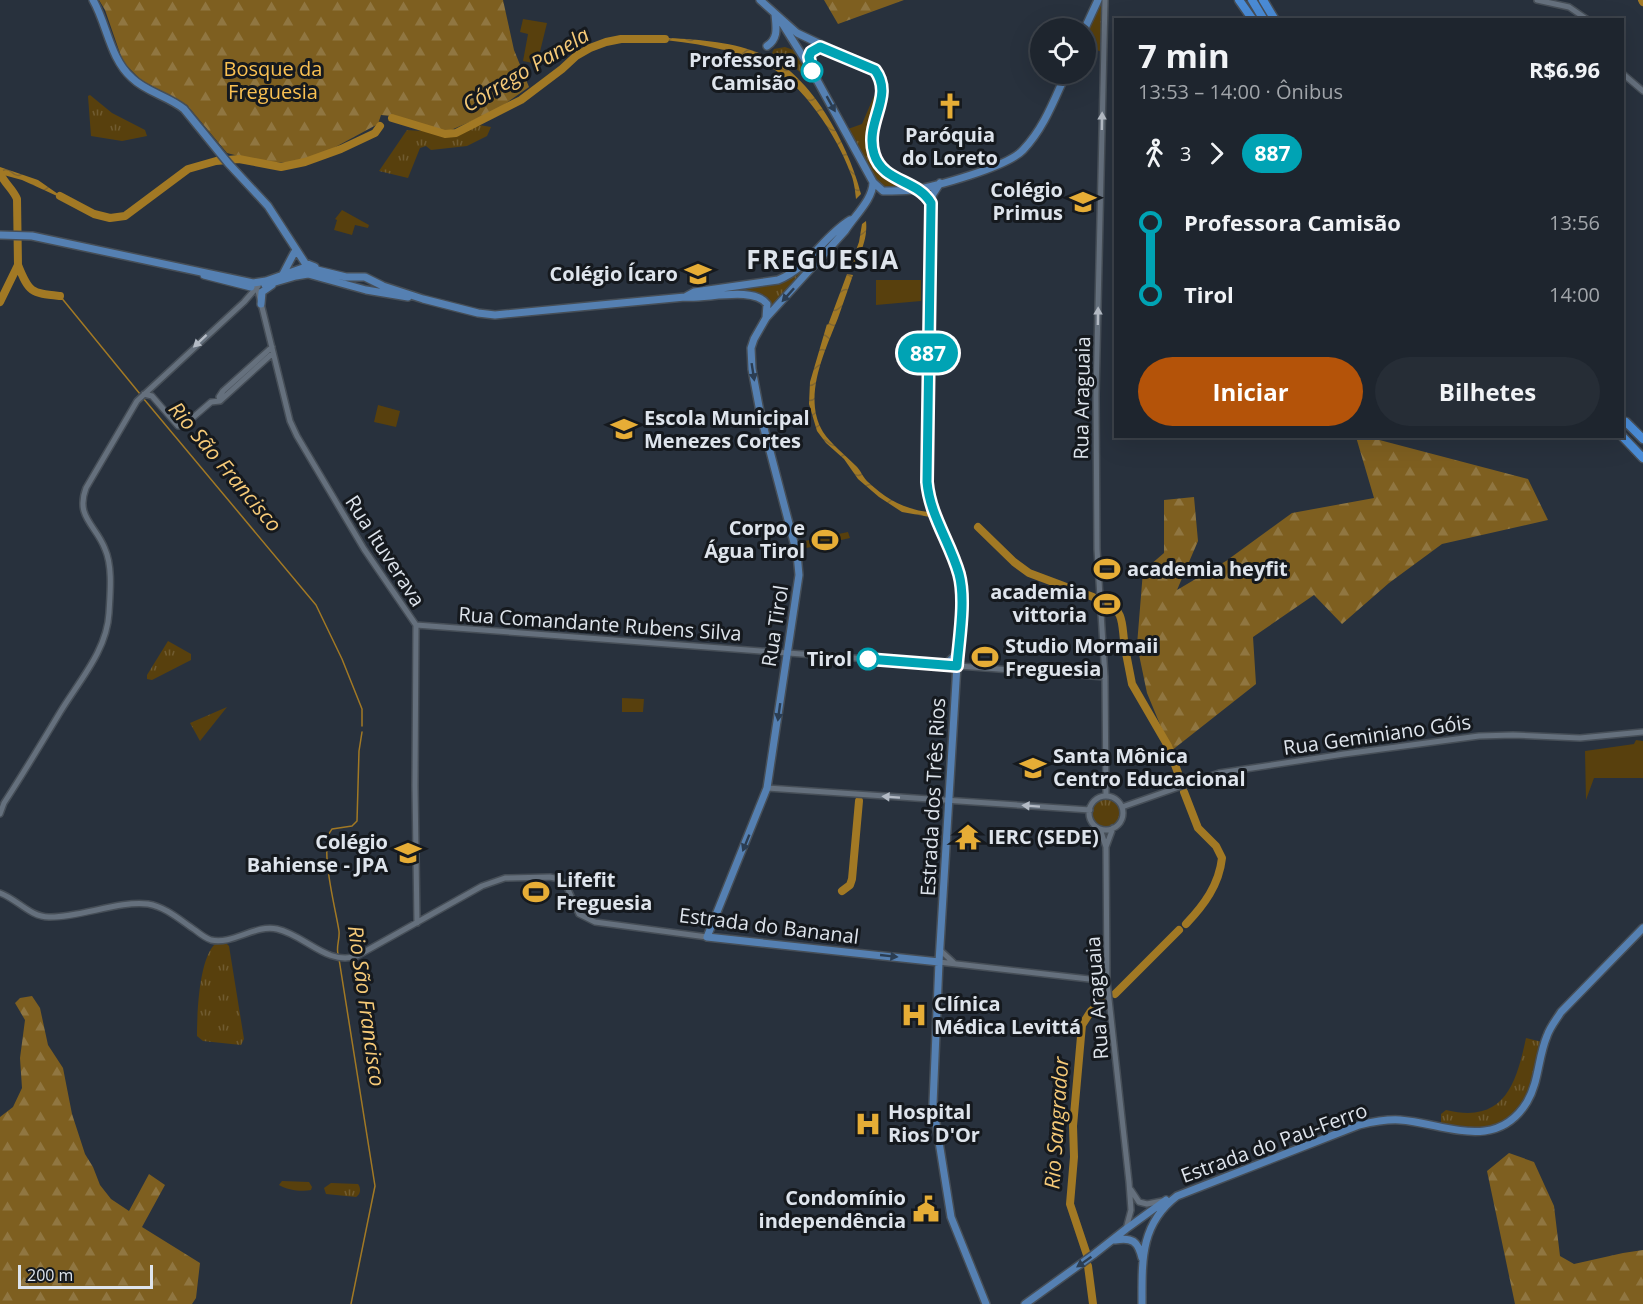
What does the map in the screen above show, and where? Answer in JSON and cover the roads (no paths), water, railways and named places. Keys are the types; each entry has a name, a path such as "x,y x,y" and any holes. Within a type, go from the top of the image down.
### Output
{"highway":[{"path":"1239,0 1252,18"},
{"path":"1252,0 1263,18"},
{"path":"1263,0 1274,18"},
{"path":"1626,422 1643,439"},
{"path":"1624,438 1643,458"}],"main road":[{"path":"93,0 102,17 117,58 126,73 141,85 170,99 184,109 228,163 268,206 306,263 320,270"},
{"path":"760,0 797,33 872,68 881,77 882,94 871,134 875,157 881,168 897,180 919,188 931,203"},
{"path":"1092,18 1101,1"},
{"path":"767,46 776,34 778,17"},
{"path":"778,17 811,69 873,182 879,189 885,191 919,188 940,183 997,165 1019,154 1041,128 1061,84"},
{"path":"811,69 809,57 811,52 815,48 826,48"},
{"path":"685,297 694,292 786,277 804,264 840,226 852,218 870,197 873,182"},
{"name":"Estrada dos Três Rios","path":"940,183 933,194 931,203 927,482 931,506 955,562 961,585 933,1104 951,1217 986,1304"},
{"name":"Rua Tirol","path":"704,936 711,929 766,788 798,585 799,565 761,417 751,355 754,339 766,318 845,231 852,218"},
{"path":"0,234 24,236 199,273 239,286 278,282"},
{"path":"292,244 294,253 303,268 312,275"},
{"path":"282,275 294,253"},
{"path":"199,273 257,284 303,268 346,277 363,276 383,286 423,299 495,315 685,297 754,295 761,297 766,304 766,318"},
{"path":"261,304 263,291 278,282 296,276 312,275 366,290 423,299"},
{"path":"345,284 365,286 369,283 369,279"},
{"path":"945,665 957,654"},
{"path":"714,920 717,932 726,939"},
{"name":"Estrada do Pau-Ferro","path":"1143,1304 1143,1261 1148,1235 1162,1208 1177,1196 1359,1125 1401,1120 1469,1132 1489,1130 1507,1122 1523,1109 1532,1094 1545,1042 1553,1023 1643,928"},
{"name":"Estrada do Bananal","path":"704,936 939,962"},
{"path":"1025,1304 1164,1201 1177,1196"},
{"path":"1114,1240 1134,1241 1140,1249 1143,1261"}],"street":[{"path":"1537,0 1569,7 1585,18"},
{"name":"Rua Araguaia","path":"1101,1 1096,395 1097,549 1105,677 1106,796"},
{"path":"1624,75 1643,92"},
{"path":"0,814 4,803 90,665 105,636 109,610 106,549 85,515 82,500 99,464 142,395 244,302 257,284"},
{"name":"Rua Ituverava","path":"257,284 290,421 364,549 416,625 417,923"},
{"path":"239,286 247,292 244,302"},
{"path":"244,302 254,300 261,304"},
{"path":"154,384 151,389 152,396 178,426 185,425 211,402 220,401 219,398 223,391 272,350"},
{"path":"142,395 152,396"},
{"name":"Rua Comandante Rubens Silva","path":"416,625 1105,677"},
{"name":"Rua Geminiano Góis","path":"1122,807 1219,773 1344,754 1479,736 1580,738 1643,732"},
{"path":"766,788 1090,810"},
{"path":"1106,796 1116,799 1122,807 1122,819 1113,828 1100,829 1092,821 1090,810 1095,800 1106,796"},
{"name":"Rua Araguaia","path":"1106,847 1113,828"},
{"name":"Rua Araguaia","path":"1100,829 1106,847 1107,981 1131,1210 1126,1229"},
{"name":"Estrada do Bananal","path":"0,893 33,912 49,917 146,904 170,912 209,940 232,938 265,928 278,929 334,957 341,958 357,956 493,881 550,877 559,879 566,885 579,914 588,920 704,936"},
{"path":"940,950 956,964"},
{"name":"Estrada do Bananal","path":"939,962 1107,981"},
{"path":"1129,1182 1132,1194 1139,1202 1147,1204 1164,1201"}],"water":[{"path":"669,38 734,45 760,53 787,69 816,99 828,118 848,157 861,194 856,199 854,185 844,158 817,111 779,73 753,59 726,50 655,39"},
{"path":"0,167 38,180 68,201 22,180 0,174"},
{"path":"866,221 865,240 856,267 850,267 859,242 862,224"},
{"path":"847,274 853,275 818,374 815,389 817,418 826,436 875,488 903,506 928,512 930,517 902,512 879,497 858,479 844,459 826,443 817,431 809,404 810,382 827,324"}],"waterway":[{"name":"Córrego Panela","path":"392,118 445,134 456,133 521,100 576,56 590,48 621,39 665,39"},
{"name":"Córrego Panela","path":"60,196 94,214 110,218 125,216 188,169 216,161 239,159 281,167 305,162 375,133 380,126"},
{"path":"0,173 17,199 18,265 0,302"},
{"name":"Rio São Francisco","path":"18,265 32,290 60,296"},
{"name":"Rio São Francisco","path":"60,296 140,394"},
{"name":"Rio São Francisco","path":"143,398 316,605 342,659 362,709 362,726"},
{"name":"Rio Sangrador","path":"978,527 1014,562 1029,573 1093,597"},
{"name":"Rio Sangrador","path":"1107,603 1119,614 1124,640"},
{"name":"Rio Sangrador","path":"1125,648 1132,684 1168,746 1181,781"},
{"name":"Rio São Francisco","path":"338,954 339,931 327,862 328,837 332,829 352,826 357,821 359,751 362,732"},
{"name":"Rio Sangrador","path":"1184,792 1198,828 1216,846 1222,858 1218,877 1210,894 1186,924"},
{"path":"842,891 850,885 852,879 859,801"},
{"name":"Rio Sangrador","path":"1115,994 1179,930"},
{"name":"Rio São Francisco","path":"339,959 375,1186 351,1304"},
{"name":"Rio Sangrador","path":"1087,1255 1070,1204 1074,1157 1073,1126 1082,1025 1091,1011 1104,1000"},
{"name":"Rio Sangrador","path":"1088,1266 1093,1304"}],"place":[{"name":"Professora Camisão","path":"812,71"},
{"name":"Paróquia do Loreto","path":"950,106"},
{"name":"Colégio Primus","path":"1083,202"},
{"name":"Colégio Ícaro","path":"698,274"},
{"name":"Escola Municipal Menezes Cortes","path":"624,429"},
{"name":"Corpo e Água Tirol","path":"825,540"},
{"name":"academia heyfit","path":"1107,569"},
{"name":"academia vittoria","path":"1107,604"},
{"name":"Studio Mormaii Freguesia","path":"985,657"},
{"name":"Tirol","path":"868,659"},
{"name":"Santa Mônica Centro Educacional","path":"1033,768"},
{"name":"IERC (SEDE)","path":"968,837"},
{"name":"Colégio Bahiense - JPA","path":"408,853"},
{"name":"Lifefit Freguesia","path":"536,892"},
{"name":"Clínica Médica Levittá","path":"914,1015"},
{"name":"Hospital Rios D'Or","path":"868,1124"},
{"name":"Condomínio independência","path":"926,1209"}],"district":[{"name":"FREGUESIA","path":"823,260"}],"park label":[{"name":"Bosque da Freguesia","path":"273,80"}]}
